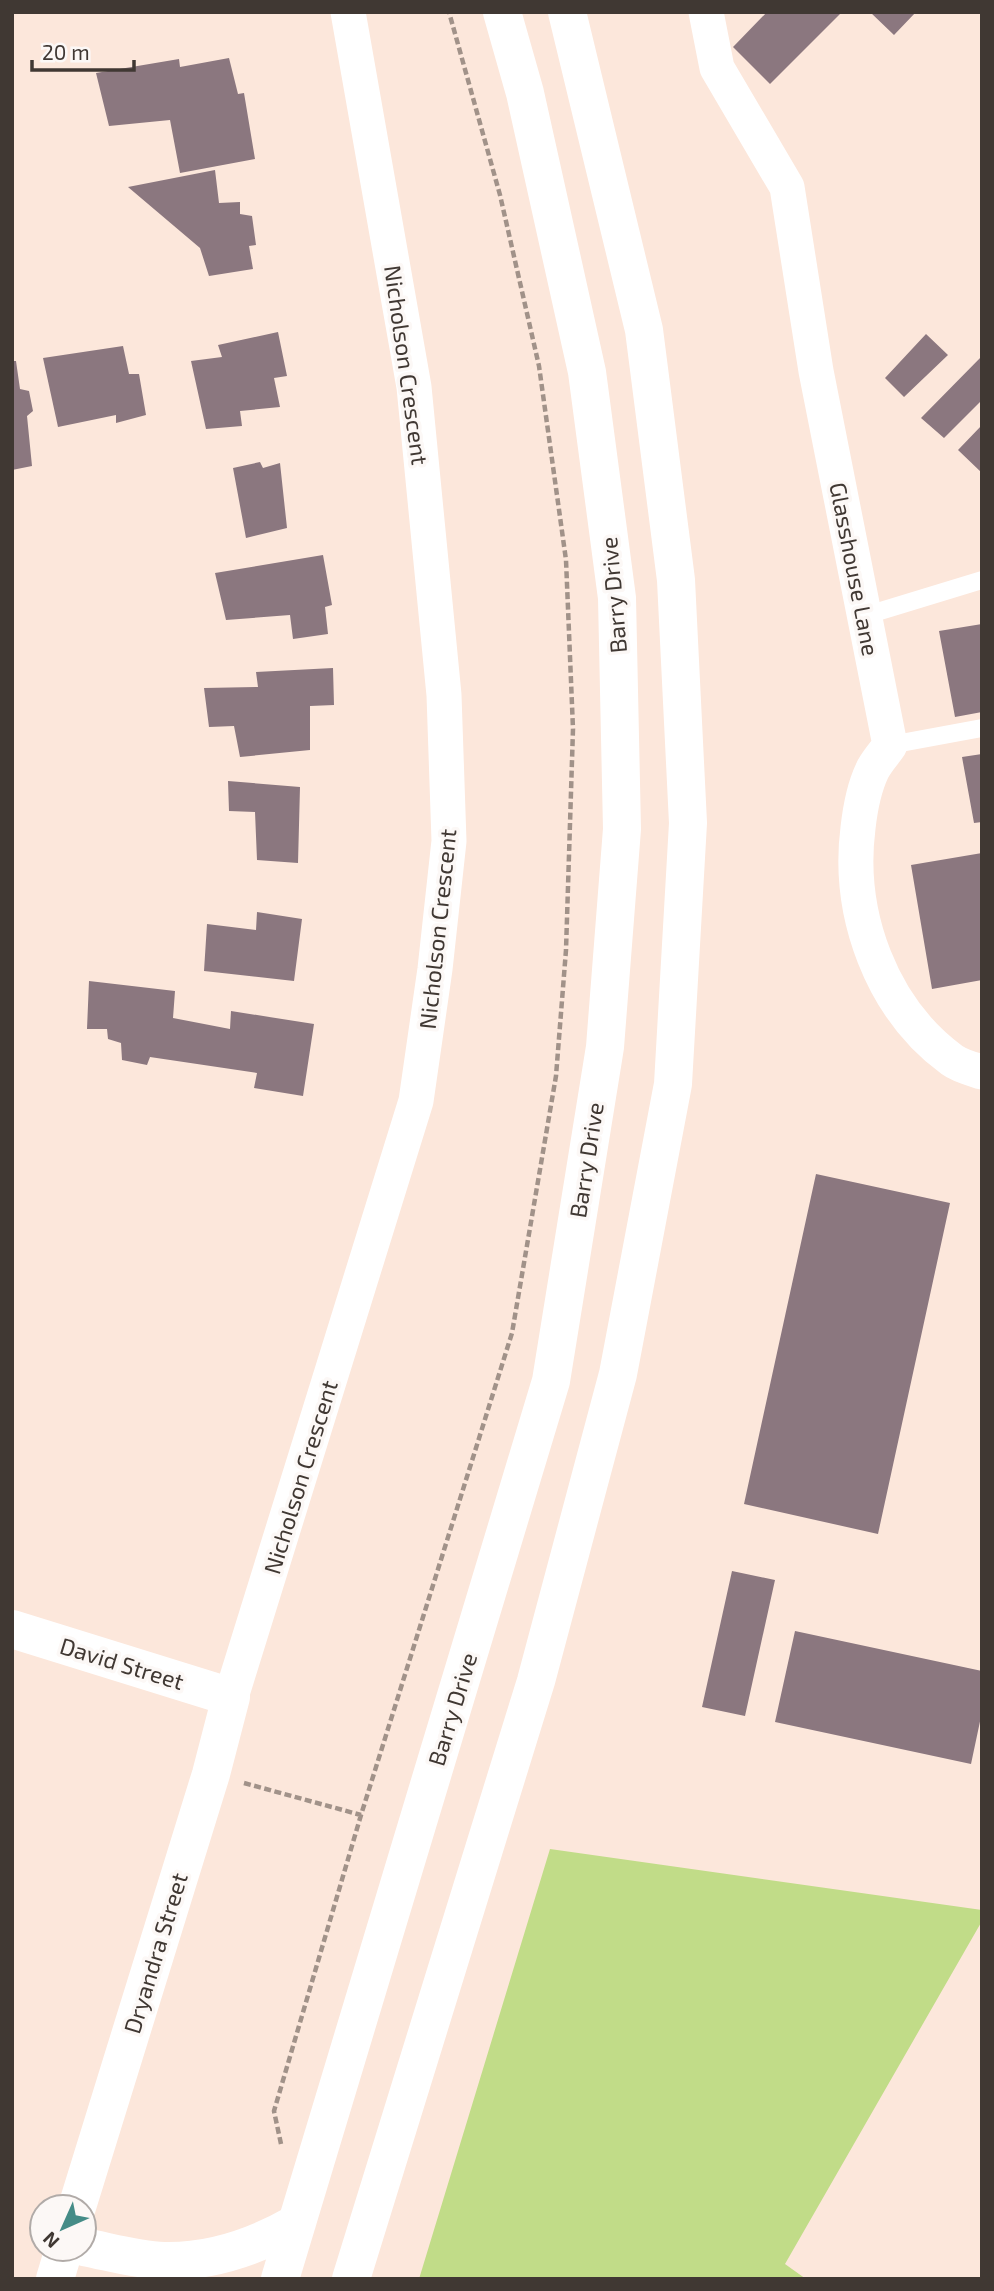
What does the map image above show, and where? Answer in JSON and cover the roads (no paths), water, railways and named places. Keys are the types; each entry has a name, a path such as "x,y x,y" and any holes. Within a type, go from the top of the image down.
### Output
{"main road":[{"name":"Barry Drive","path":"280,2279 551,1381 605,1046 622,829 617,598 587,372 525,93 502,12"},
{"path":"351,2279 536,1681 618,1374 673,1084 688,823 676,580 644,330 567,12"},
{"name":"David Street","path":"12,1629 231,1698"},
{"name":"Dryandra Street","path":"81,2193 211,1774 231,1698"},
{"path":"98,2250 162,2261 202,2259 257,2243 298,2223"},
{"path":"98,2254 155,2279"}],"street":[{"name":"Nicholson Crescent","path":"231,1698 416,1101 435,969 449,841 444,695 414,387 348,12"},
{"name":"Glasshouse Lane","path":"713,18 717,68 787,187 816,371 890,745"},
{"path":"890,745 872,772 860,810 855,850 856,891 864,930 878,968 898,1003 924,1034 954,1061 982,1072"}],"lane":[{"path":"864,616 982,580"},
{"path":"890,745 982,728"}]}
